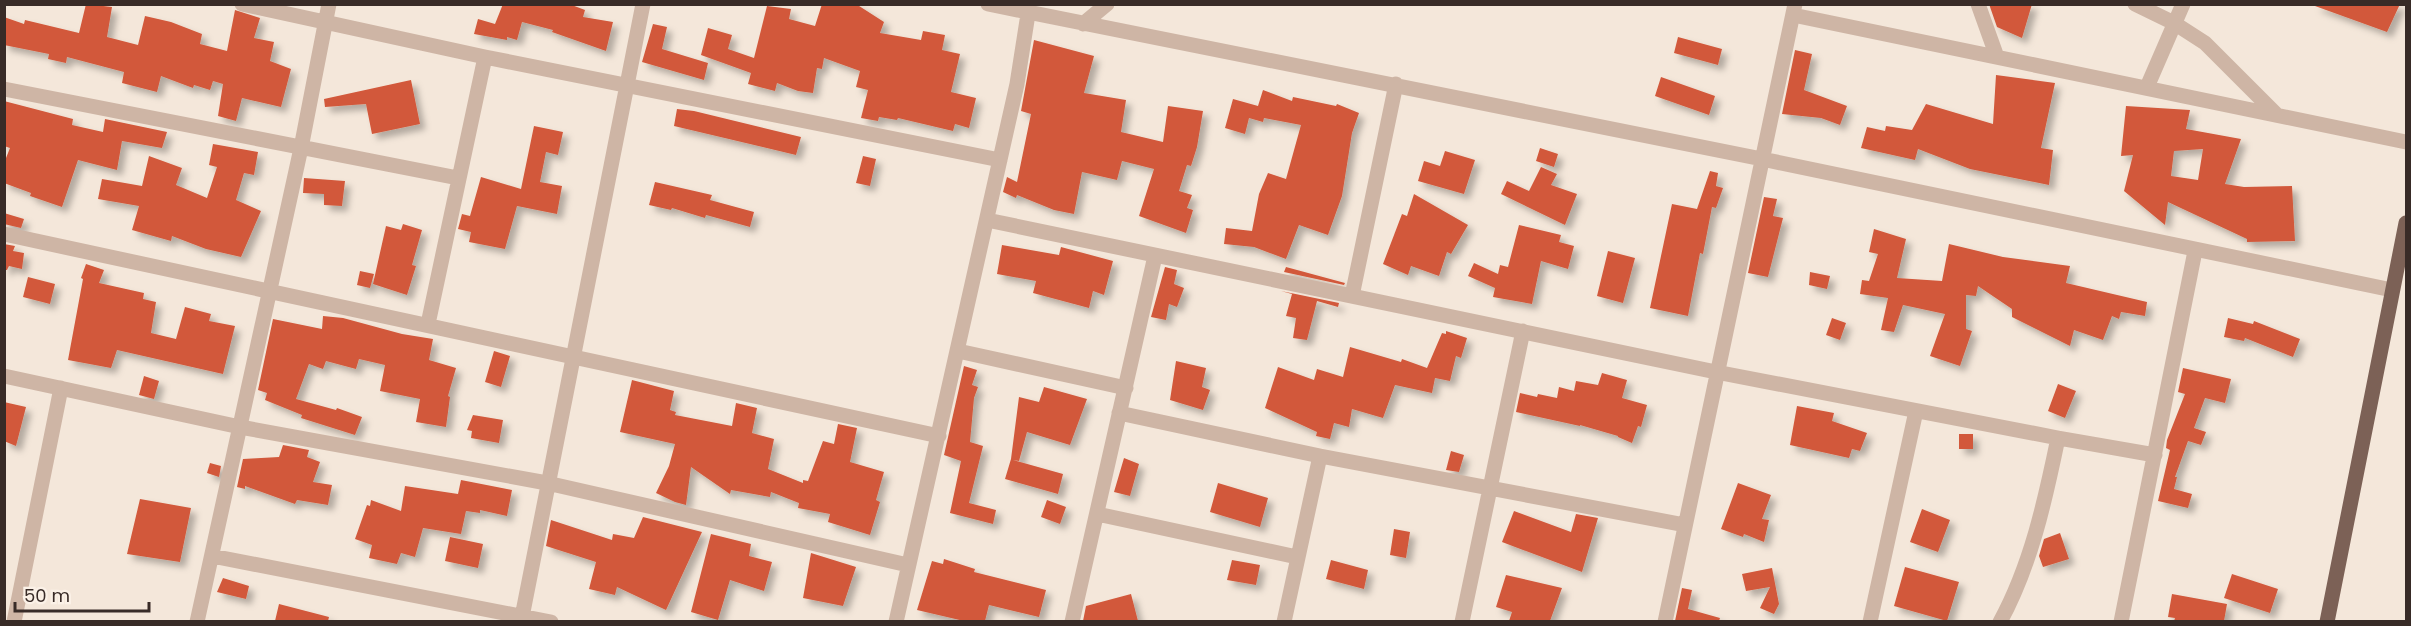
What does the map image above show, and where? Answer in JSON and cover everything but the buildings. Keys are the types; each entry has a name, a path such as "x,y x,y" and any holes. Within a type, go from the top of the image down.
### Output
{"main road":[{"path":"2327,621 2406,223"}],"street":[{"path":"242,4 485,57 1000,160"},
{"path":"197,621 301,148 329,4"},
{"path":"522,618 643,4"},
{"path":"988,4 1028,14 1396,84 2391,290"},
{"path":"1083,24 1107,4"},
{"path":"1977,4 1997,57"},
{"path":"2135,4 2192,33 2217,53 2277,115"},
{"path":"2146,87 2183,4"},
{"path":"1665,621 1794,10 1997,57 2406,142"},
{"path":"896,621 1017,84 1028,14"},
{"path":"428,324 485,57"},
{"path":"1352,296 1396,84"},
{"path":"4,89 459,178"},
{"path":"987,220 1716,372 2156,455"},
{"path":"4,234 939,436"},
{"path":"2121,621 2195,251"},
{"path":"1072,621 1155,256"},
{"path":"1462,621 1523,330"},
{"path":"958,351 1126,388"},
{"path":"4,376 240,427 547,483 908,565"},
{"path":"14,621 61,388"},
{"path":"1870,621 1916,411"},
{"path":"1119,413 1320,456 1685,525"},
{"path":"2000,621 2012,598 2037,532 2058,438"},
{"path":"1284,621 1320,456"},
{"path":"1097,514 1297,558"},
{"path":"212,555 522,618 551,621"}]}
